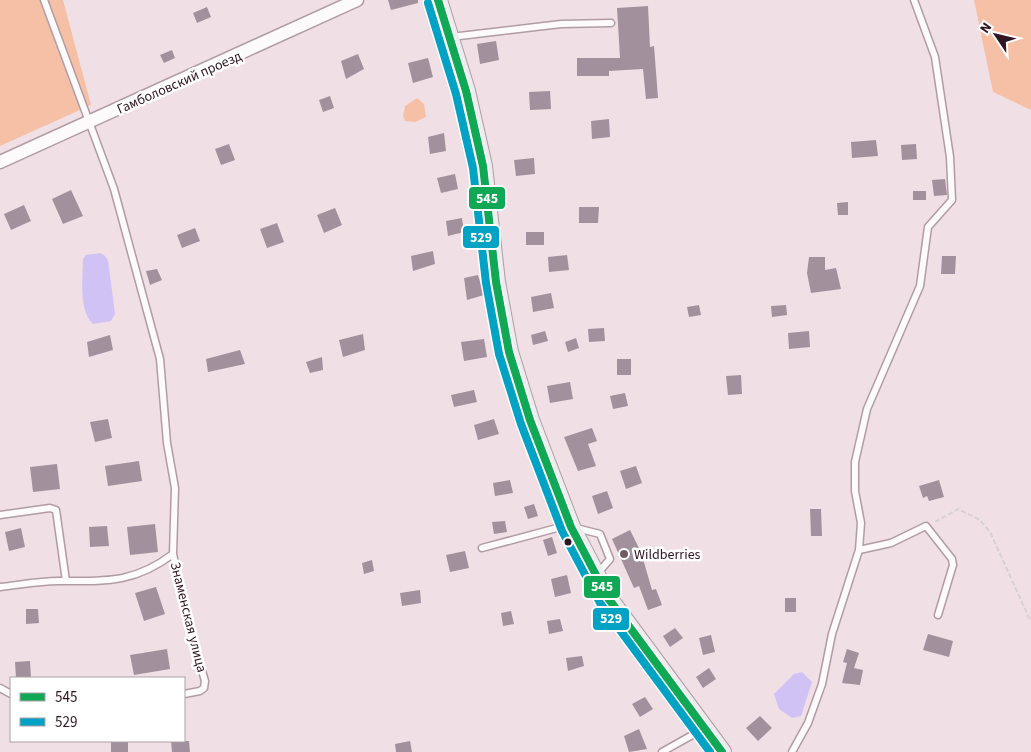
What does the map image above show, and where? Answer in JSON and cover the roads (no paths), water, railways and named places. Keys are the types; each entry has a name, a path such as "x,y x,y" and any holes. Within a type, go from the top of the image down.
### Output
{"main road":[{"path":"438,0 466,91 483,166 496,282 509,352 530,420 571,526 595,576 626,624 722,752"}],"street":[{"name":"Гамболовский проезд","path":"0,162 357,0"}],"lane":[{"path":"44,0 88,123 114,188 160,359 167,443 175,488 173,554"},
{"path":"792,752 808,723 822,684 832,634 858,550 861,523 855,491 855,462 866,409 920,286 928,227 952,200 950,157 935,57 914,0"},
{"path":"450,37 561,24 611,23"},
{"path":"0,515 50,508 56,510 66,581"},
{"path":"482,548 571,526"},
{"path":"858,550 890,543 926,526 952,560 953,565 938,615"},
{"name":"Знаменская улица","path":"0,587 128,578 159,565 173,554 188,622 205,681 204,688 200,692 185,694"},
{"path":"662,752 704,728"}],"place":[{"name":"Wildberries","path":"624,554"}]}
